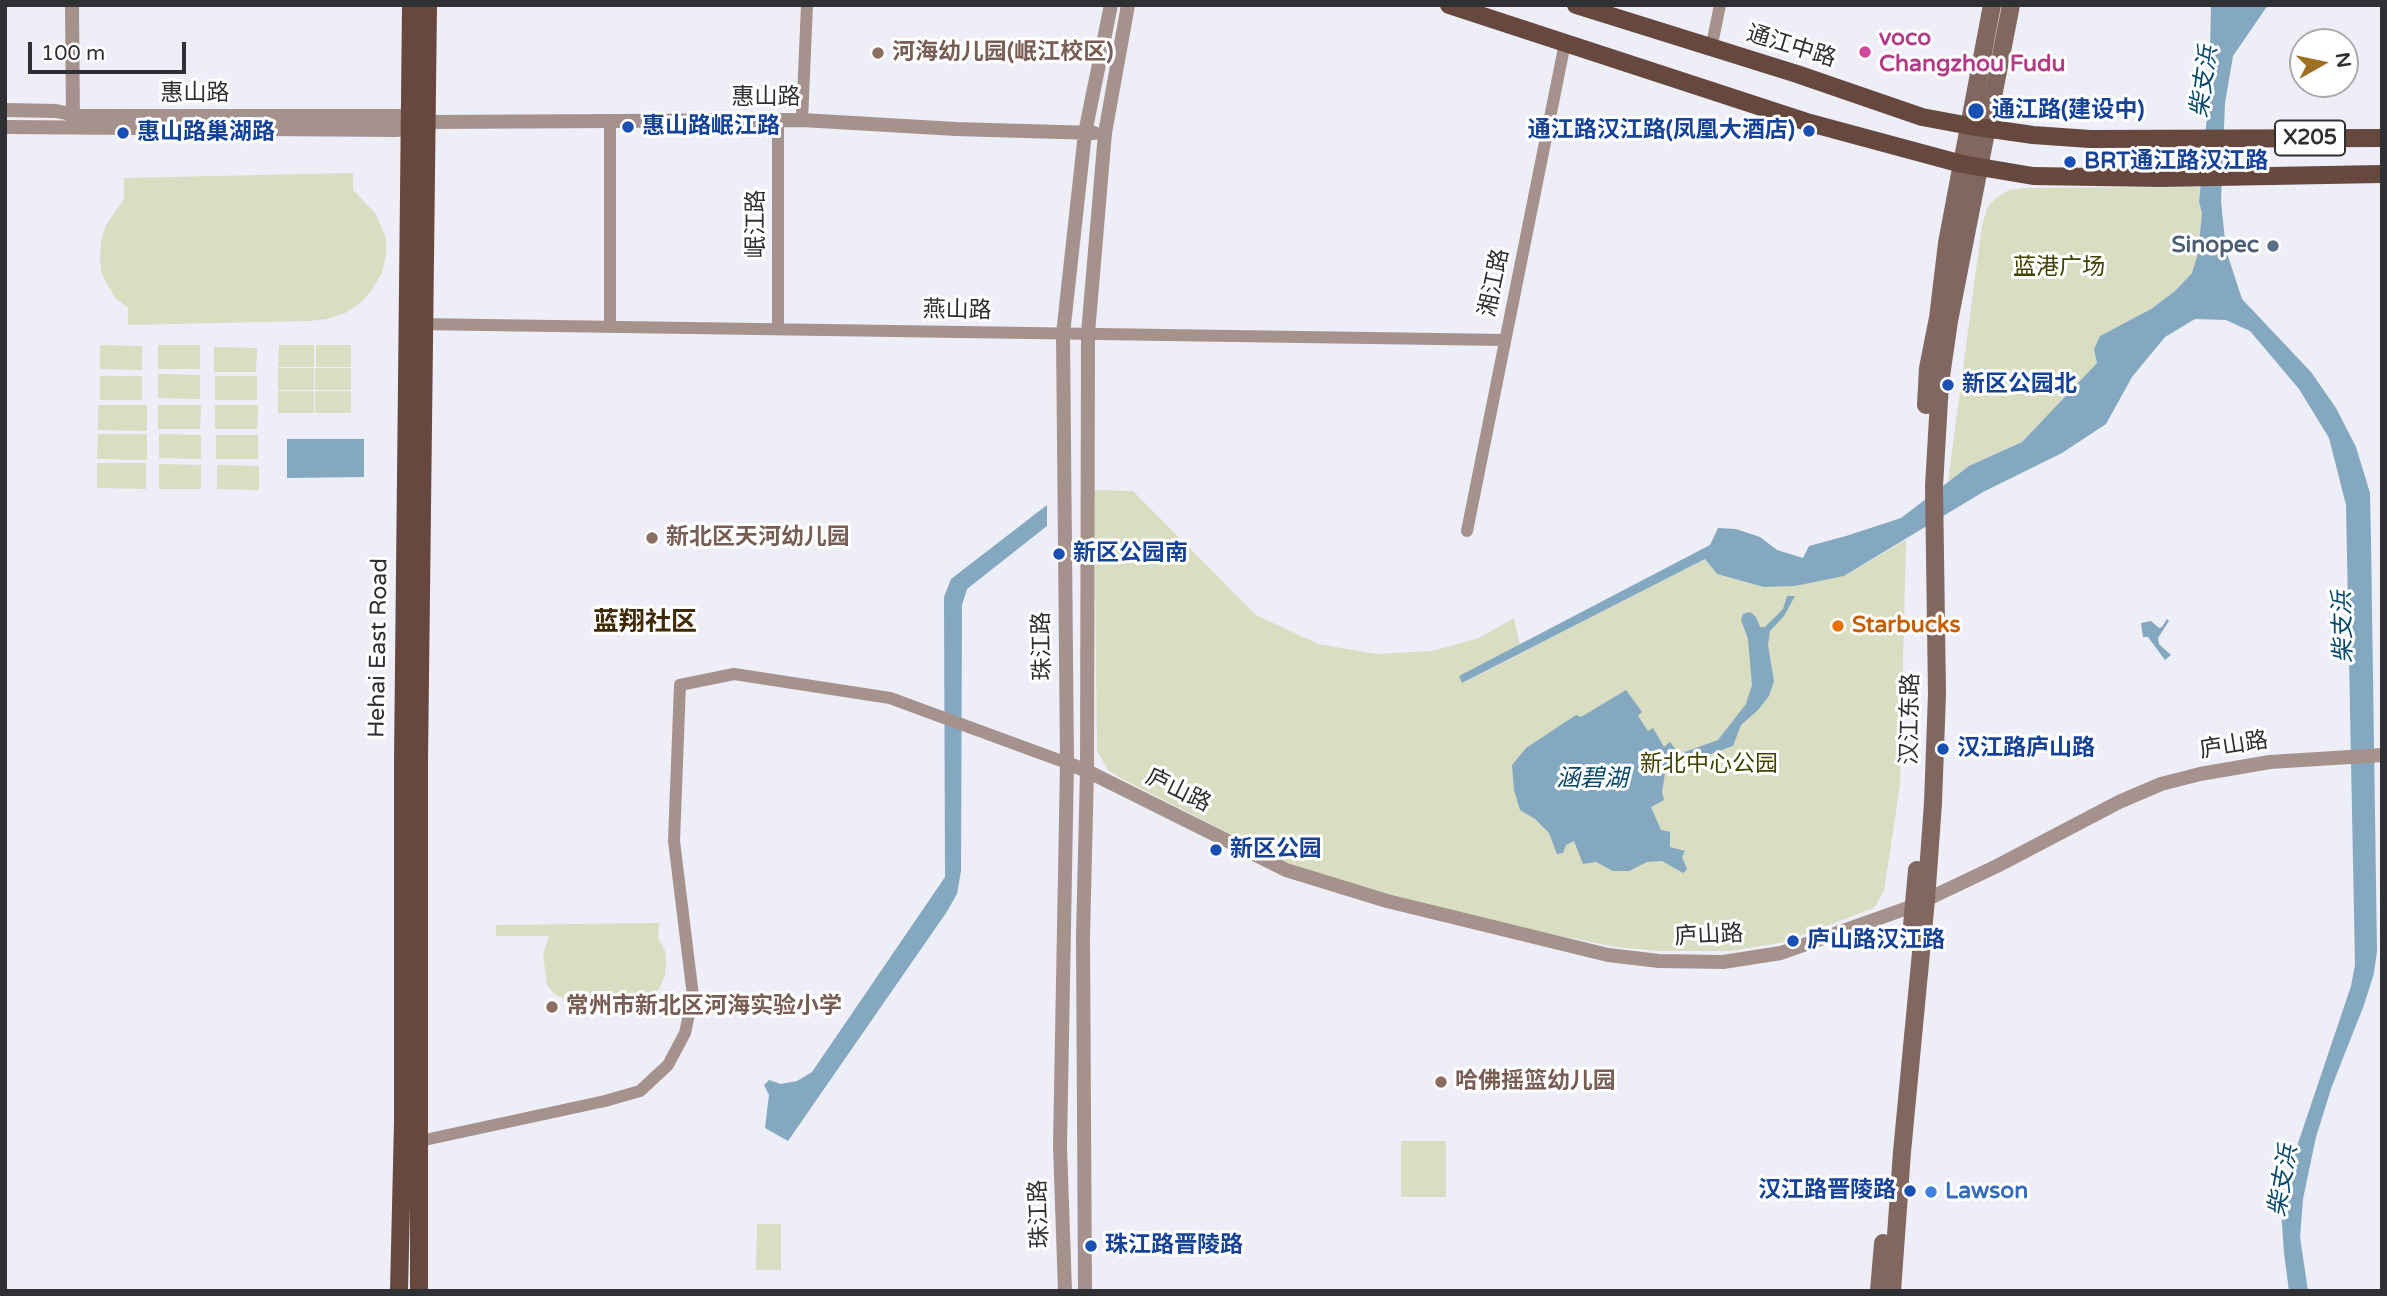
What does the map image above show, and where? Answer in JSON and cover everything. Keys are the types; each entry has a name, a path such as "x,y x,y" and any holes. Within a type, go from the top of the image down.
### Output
{"main road":[{"name":"Hehai East Road","path":"411,5 416,123 419,1291"},
{"name":"Hehai East Road","path":"416,123 428,5"},
{"path":"1449,5 1810,123 1974,160"},
{"name":"通江中路","path":"1576,5 1797,74 1922,117 1978,127 2090,139 2382,138"},
{"path":"1978,127 1992,5"},
{"path":"1978,127 2011,5"},
{"name":"汉江东路","path":"1892,1291 1920,903 1926,744 1929,491 1940,383 1978,127"},
{"name":"X205","path":"1974,160 2033,176 2382,174"},
{"name":"Hehai East Road","path":"399,1291 416,323"},
{"name":"汉江东路","path":"1879,1291 1920,903"}],"street":[{"path":"72,5 73,121"},
{"path":"802,120 807,5"},
{"name":"珠江路","path":"1065,1291 1060,1146 1067,763 1063,334 1086,133 1111,5"},
{"name":"珠江路","path":"1084,1291 1083,936 1087,771 1088,333 1105,133 1128,5"},
{"path":"1711,49 1720,5"},
{"name":"湘江路","path":"1467,531 1566,43"},
{"name":"惠山路","path":"5,110 56,111 73,121"},
{"name":"惠山路","path":"5,127 73,121 81,116 416,123 802,120 956,129 1105,133"},
{"path":"610,121 610,326"},
{"name":"岷江路","path":"778,121 778,328"},
{"name":"燕山路","path":"416,323 1505,340"},
{"path":"420,1142 640,1091 668,1065 685,1033 693,996 674,841 681,685 734,674 890,698 1067,763"},
{"name":"庐山路","path":"1067,763 1286,870 1422,911 1608,955 1659,961 1723,962 1769,955 1820,940 1920,903 2119,802 2161,784 2270,762 2382,755"}],"green space":[{"path":"353,173 353,190 375,213 386,238 382,273 360,303 345,313 309,321 128,325 128,307 116,299 107,284 101,271 100,258 106,225 124,199 124,178"},
{"name":"蓝港广场","path":"2200,187 2199,202 2202,213 2198,253 2192,273 2175,291 2151,309 2100,336 2094,349 2097,363 2022,442 1969,466 1948,482 1982,225 1987,208 2009,190 2024,188"},
{"path":"100,345 142,346 142,370 100,369"},
{"path":"158,345 200,345 200,369 158,369"},
{"path":"279,345 314,345 314,367 278,367"},
{"path":"316,345 351,345 351,367 316,367"},
{"path":"214,347 257,348 256,372 214,372"},
{"path":"278,368 314,368 314,390 278,390"},
{"path":"315,368 351,368 351,390 315,390"},
{"path":"158,374 200,375 200,399 158,398"},
{"path":"100,376 142,376 142,400 100,400"},
{"path":"215,376 257,376 257,400 215,400"},
{"path":"278,391 314,391 314,413 278,413"},
{"path":"315,391 351,391 351,413 315,413"},
{"path":"98,405 147,405 147,431 98,430"},
{"path":"158,405 201,405 200,429 158,429"},
{"path":"215,405 258,405 257,429 215,429"},
{"path":"98,434 147,434 147,460 97,459"},
{"path":"159,434 201,435 201,459 159,458"},
{"path":"216,435 258,435 258,459 216,459"},
{"path":"97,463 146,463 146,489 97,488"},
{"path":"159,464 201,465 201,489 159,489"},
{"path":"217,465 259,466 259,490 217,489"},
{"name":"新北中心公园","path":"1094,490 1133,491 1256,615 1318,644 1377,654 1432,651 1479,638 1514,618 1520,646 1459,676 1463,683 1705,559 1717,574 1764,587 1844,576 1906,540 1900,785 1884,891 1874,908 1784,942 1731,951 1659,951 1616,947 1477,919 1388,896 1287,863 1124,780 1108,770 1097,751"},
{"path":"659,923 658,937 665,951 665,975 659,989 651,996 639,1000 565,999 554,994 547,985 543,954 549,936 496,936 496,925"},
{"path":"1401,1141 1446,1141 1446,1197 1401,1197"},
{"path":"757,1224 781,1224 781,1270 756,1270"}],"water":[{"path":"2268,5 2233,56 2225,103 2221,201 2226,250 2242,299 2311,372 2336,408 2356,447 2370,493 2377,951 2374,973 2364,1005 2332,1086 2316,1137 2303,1199 2300,1237 2308,1291 2289,1291 2281,1210 2289,1170 2351,986 2355,965 2346,505 2329,438 2299,389 2250,331 2226,320 2195,319 2165,337 2132,377 2106,424 2062,453 1983,492 1844,576 1795,586 1764,587 1717,574 1705,559 1462,683 1459,676 1710,545 1718,528 1736,529 1760,537 1777,550 1803,558 1809,546 1901,518 1969,466 2022,442 2097,363 2094,349 2100,336 2151,309 2175,291 2192,273 2198,253 2202,213 2199,202 2209,94 2211,6"},
{"path":"287,439 364,439 364,477 287,478"},
{"path":"1047,505 1047,526 967,589 962,605 961,871 957,894 788,1141 765,1128 769,1095 764,1085 769,1080 781,1084 797,1081 812,1072 945,877 944,597 951,579"},
{"name":"涵碧湖","path":"1787,596 1795,596 1784,616 1770,631 1768,645 1774,681 1769,696 1741,725 1733,746 1708,755 1681,758 1666,767 1662,792 1664,800 1651,807 1661,830 1670,832 1670,847 1685,851 1682,857 1687,869 1683,873 1662,861 1647,862 1629,871 1613,871 1596,862 1583,864 1574,841 1566,845 1563,853 1557,854 1549,833 1535,819 1520,810 1514,790 1512,765 1526,748 1576,715 1581,717 1626,690 1642,712 1638,716 1648,731 1653,728 1664,747 1670,742 1679,754 1718,740 1746,704 1752,685 1748,639 1741,620 1743,614 1750,612 1756,617 1760,627 1765,627 1783,609"},
{"path":"2167,619 2169,621 2158,638 2159,644 2171,655 2165,660 2148,637 2143,637 2141,623 2151,621 2159,628"}],"place":[{"name":"voco Changzhou Fudu","path":"1865,52"},
{"name":"河海幼儿园(岷江校区)","path":"878,53"},
{"name":"通江路(建设中)","path":"1976,111"},
{"name":"惠山路岷江路","path":"628,127"},
{"name":"通江路汉江路(凤凰大酒店)","path":"1809,131"},
{"name":"惠山路巢湖路","path":"123,133"},
{"name":"BRT通江路汉江路","path":"2070,162"},
{"name":"Sinopec","path":"2273,246"},
{"name":"新区公园北","path":"1948,385"},
{"name":"新北区天河幼儿园","path":"652,538"},
{"name":"新区公园南","path":"1059,554"},
{"name":"Starbucks","path":"1838,626"},
{"name":"汉江路庐山路","path":"1943,749"},
{"name":"新区公园","path":"1216,850"},
{"name":"庐山路汉江路","path":"1793,941"},
{"name":"常州市新北区河海实验小学","path":"552,1007"},
{"name":"哈佛摇篮幼儿园","path":"1441,1082"},
{"name":"汉江路晋陵路","path":"1910,1191"},
{"name":"Lawson","path":"1931,1192"},
{"name":"珠江路晋陵路","path":"1091,1246"}],"district":[{"name":"蓝翔社区","path":"645,623"}],"water label":[{"name":"柴支浜","path":"2205,82"},
{"name":"柴支浜","path":"2344,627"},
{"name":"柴支浜","path":"2284,1181"}]}
